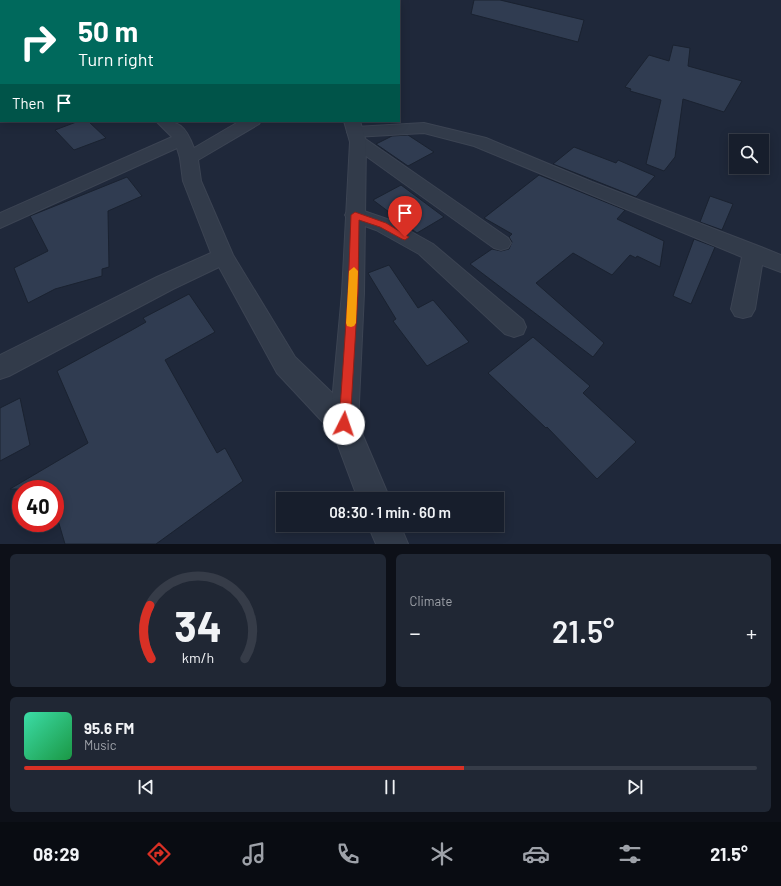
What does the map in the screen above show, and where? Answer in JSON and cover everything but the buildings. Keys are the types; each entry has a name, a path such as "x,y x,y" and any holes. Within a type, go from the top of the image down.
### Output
{"street":[{"path":"165,122 176,130 185,148 192,181 223,256 286,365 344,424 371,492"},
{"path":"0,221 53,196 185,148 251,122"},
{"path":"355,132 424,128 480,142 584,186 754,252 781,264"},
{"path":"344,424 353,293 355,132"},
{"path":"355,132 501,243"},
{"path":"355,215 383,225 426,249 514,327"},
{"path":"743,310 754,252"},
{"path":"0,368 165,283 223,256"},
{"path":"387,532 392,544"}],"slow traffic":[{"path":"351,323 354,271"}],"route":[{"path":"344,424 353,293 355,215 383,225 405,237"}]}
